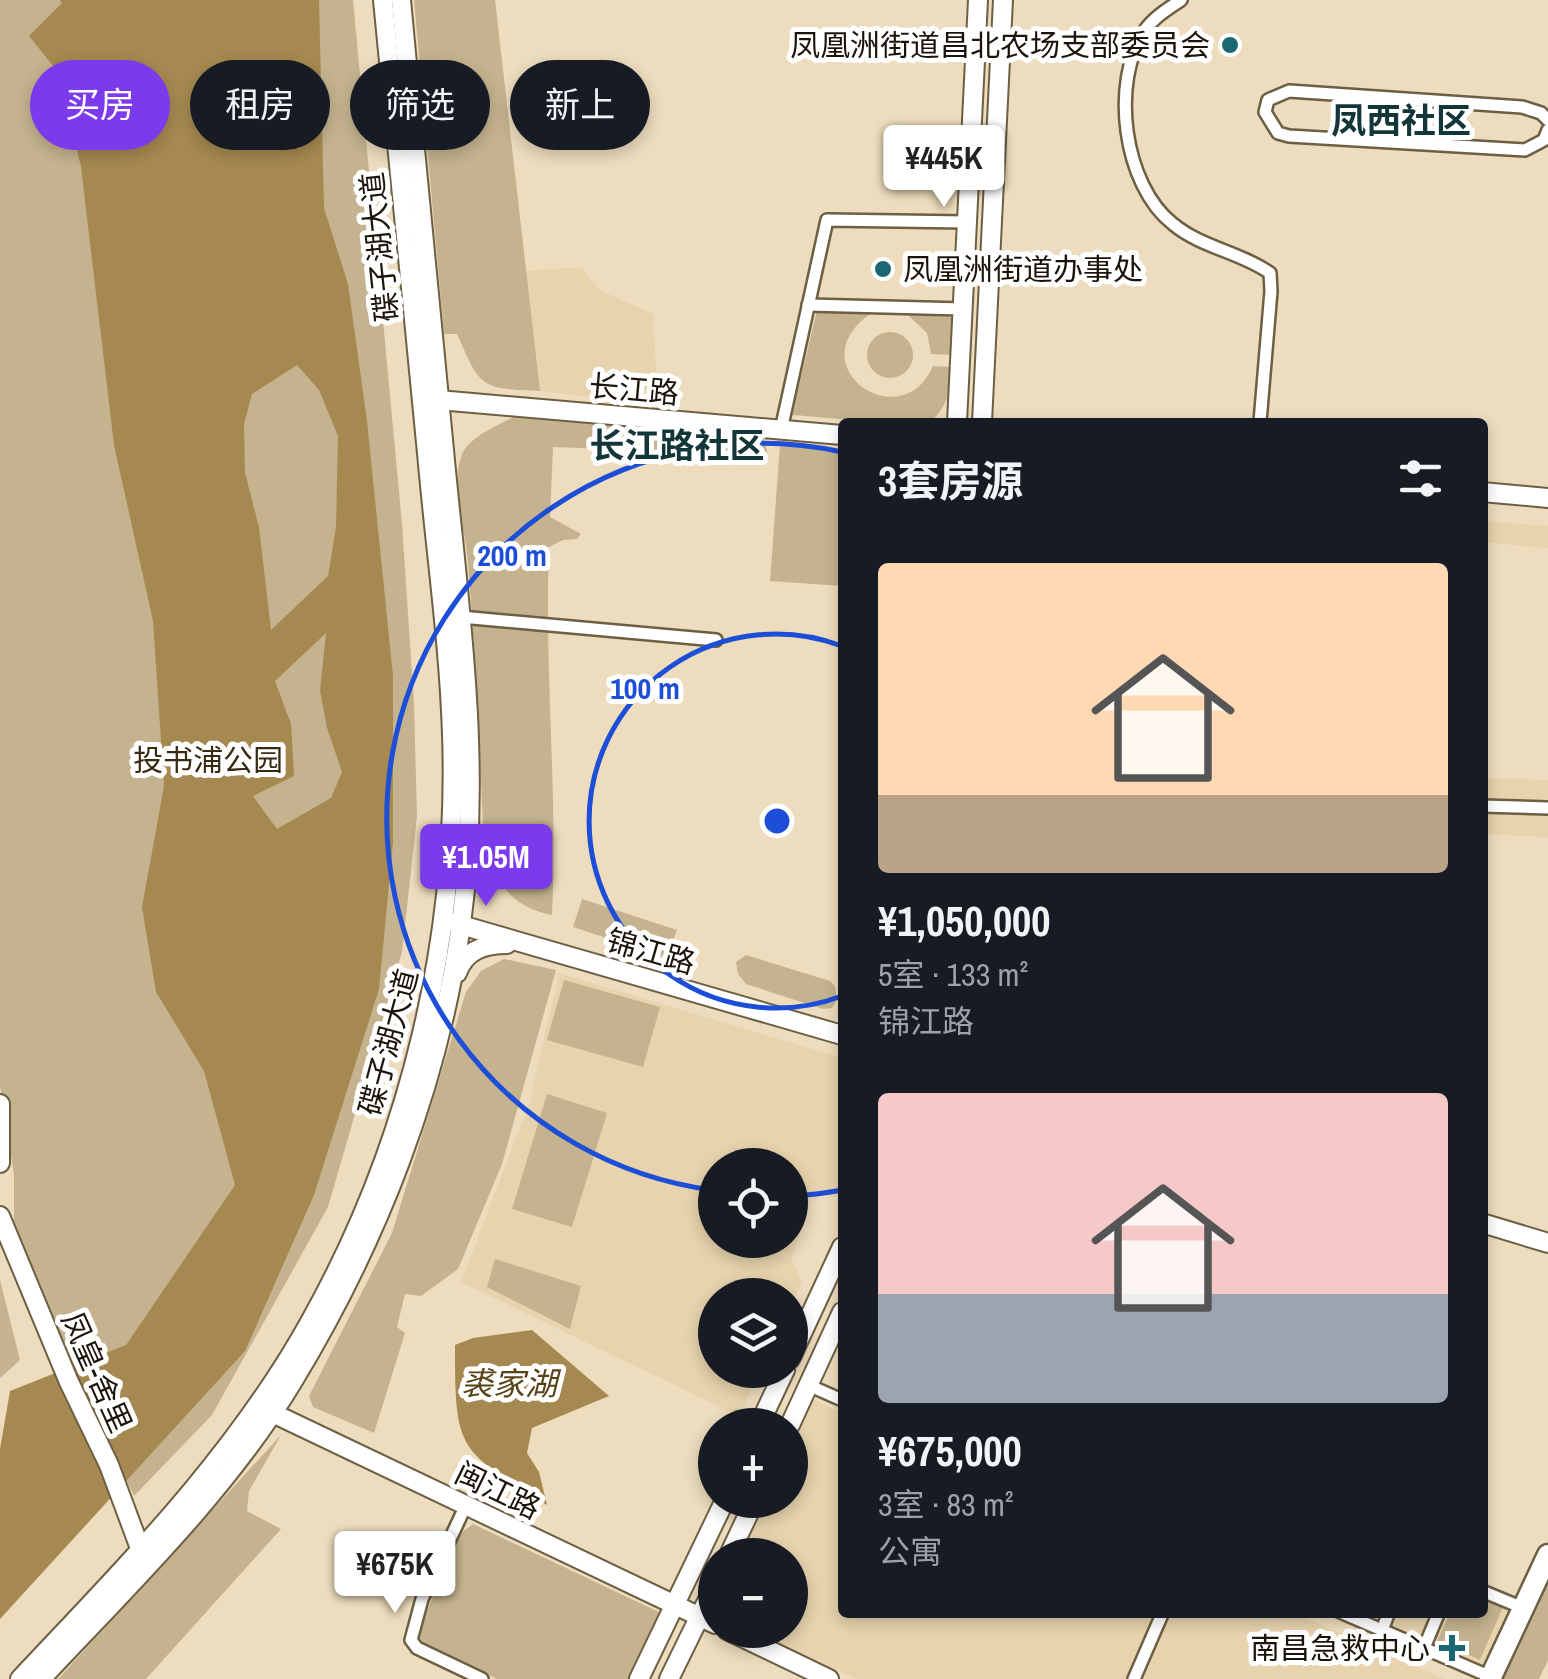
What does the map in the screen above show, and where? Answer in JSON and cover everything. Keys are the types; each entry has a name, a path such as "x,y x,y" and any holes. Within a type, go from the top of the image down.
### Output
{"highway":[{"path":"1491,1678 1548,1555"}],"main road":[{"name":"碟子湖大道","path":"20,1679 141,1550 264,1409 292,1383 364,1254 414,1122 442,1016 452,923 470,835 470,705 383,0"},
{"name":"碟子湖大道","path":"41,1679 172,1540 241,1456 368,1204 411,1081 452,923 452,734 402,0"},
{"path":"957,418 978,0"},
{"path":"982,418 1003,0"},
{"name":"长江路","path":"430,399 838,435"},
{"path":"1488,493 1548,498"},
{"name":"锦江路","path":"452,923 838,1034"},
{"path":"442,1016 466,956 483,946 528,945"},
{"path":"0,1104 0,1163"},
{"name":"凤皇-舍里","path":"0,1216 68,1382 109,1465 141,1550"},
{"path":"1488,1225 1548,1243"},
{"path":"808,1321 838,1256"},
{"path":"808,1385 838,1321"},
{"name":"闽江路","path":"264,1409 698,1616"},
{"path":"639,1679 716,1518"},
{"path":"669,1679 698,1635"},
{"path":"764,1648 829,1679"}],"street":[{"path":"1181,0 1146,29 1134,53 1124,105 1128,136 1152,202 1173,225 1220,250 1250,258 1270,273 1260,418"},
{"path":"1548,120 1541,112 1522,107 1288,91 1268,100 1265,112 1278,133 1288,136 1525,150 1544,140 1548,130"},
{"path":"781,430 826,220 967,222"},
{"path":"808,305 963,310"},
{"path":"461,617 716,640"},
{"path":"1488,806 1548,808"},
{"path":"808,1385 838,1398"},
{"path":"466,1505 422,1598 411,1640 417,1648 482,1679"},
{"path":"1488,1593 1523,1608"},
{"path":"1134,1679 1160,1618"},
{"path":"1354,1618 1491,1678"},
{"path":"1382,1630 1387,1618"},
{"path":"1424,1648 1436,1618"}],"shaded area":[{"path":"581,267 599,290 653,314 658,405 540,391 525,271"},
{"path":"1488,521 1548,526 1548,548 1488,542"},
{"path":"1488,778 1548,780 1548,837 1488,834"},
{"path":"559,973 838,1057 838,1197 824,1194 808,1209 808,1148 698,1148 698,1258 791,1258 800,1278 698,1278 698,1388 752,1388 743,1408 722,1408 461,1282 529,1104"},
{"path":"812,1399 838,1411 838,1618 1305,1618 1444,1679 857,1679 790,1648 808,1648 808,1538 749,1538 758,1518 808,1518 808,1408"},
{"name":"南昌急救中心","path":"1488,1585 1519,1599 1485,1679 1337,1618 1488,1618"}],"green space":[{"name":"投书浦公园","path":"0,0 353,0 359,60 350,60 350,150 367,150 402,524 414,703 417,816 402,952 328,1207 212,1415 134,1496 64,1353 14,1226 14,1175 0,1085"},
{"path":"414,0 495,0 540,391 505,389 485,382 472,366 457,334 444,334 427,150 490,150 490,60 419,60"},
{"path":"817,310 873,312 852,332 845,353 849,371 861,386 879,395 899,396 918,387 933,366 953,367 948,395 934,418 792,415"},
{"path":"908,315 956,317 954,355 931,354 927,333"},
{"path":"890,332 906,339 913,355 906,371 890,378 874,371 867,355 874,339"},
{"path":"515,416 762,434 768,455 553,447 550,517 581,534 577,539 549,547 552,915 517,901 501,884 484,849 467,551 457,483 461,457 469,444"},
{"path":"780,445 838,450 838,586 770,581"},
{"path":"582,899 677,930 667,958 573,927"},
{"path":"746,955 830,981 837,1000 832,1008 823,1009 746,984 738,974 736,962"},
{"path":"504,959 556,970 502,1164 458,1269 421,1296 405,1294 397,1327 405,1333 374,1433 313,1407 309,1396 392,1233 466,992 481,971"},
{"path":"564,980 660,1007 643,1067 547,1040"},
{"path":"547,1094 607,1113 572,1227 512,1209"},
{"path":"495,1259 581,1286 570,1329 487,1287"},
{"path":"0,1280 20,1360 0,1378"},
{"path":"281,1435 249,1491 247,1511 281,1529 146,1679 58,1679"},
{"path":"473,1524 663,1614 631,1679 497,1679 426,1645 420,1639 421,1624 461,1533"},
{"path":"1548,1580 1548,1660 1539,1679 1503,1679"},
{"path":"1488,1600 1503,1607 1480,1660 1437,1641 1448,1618 1488,1618"}],"water":[{"path":"60,0 319,0 320,60 190,60 190,150 323,150 324,208 348,284 367,421 393,676 393,842 379,989 314,1195 245,1351 0,1619 0,1449 10,1391 126,1345 235,1185 204,1071 156,992 142,907 164,786 153,621 114,445 77,150 170,150 170,60 48,60 29,36 62,3","holes":["297,365 319,390 338,436 336,527 328,576 271,630 259,527 245,473 244,424 252,394","326,633 320,691 342,772 331,798 277,829 253,796 294,776 291,724 275,681"]},
{"name":"裘家湖","path":"532,1330 609,1396 532,1428 527,1453 539,1472 547,1505 479,1458 461,1428 457,1407 455,1345 473,1338"}],"place":[{"name":"凤凰洲街道昌北农场支部委员会","path":"1230,45"},
{"name":"凤凰洲街道办事处","path":"883,269"},
{"name":"南昌急救中心","path":"1452,1648"}],"district":[{"name":"凤西社区","path":"1401,120"},
{"name":"长江路社区","path":"677,445"}]}
